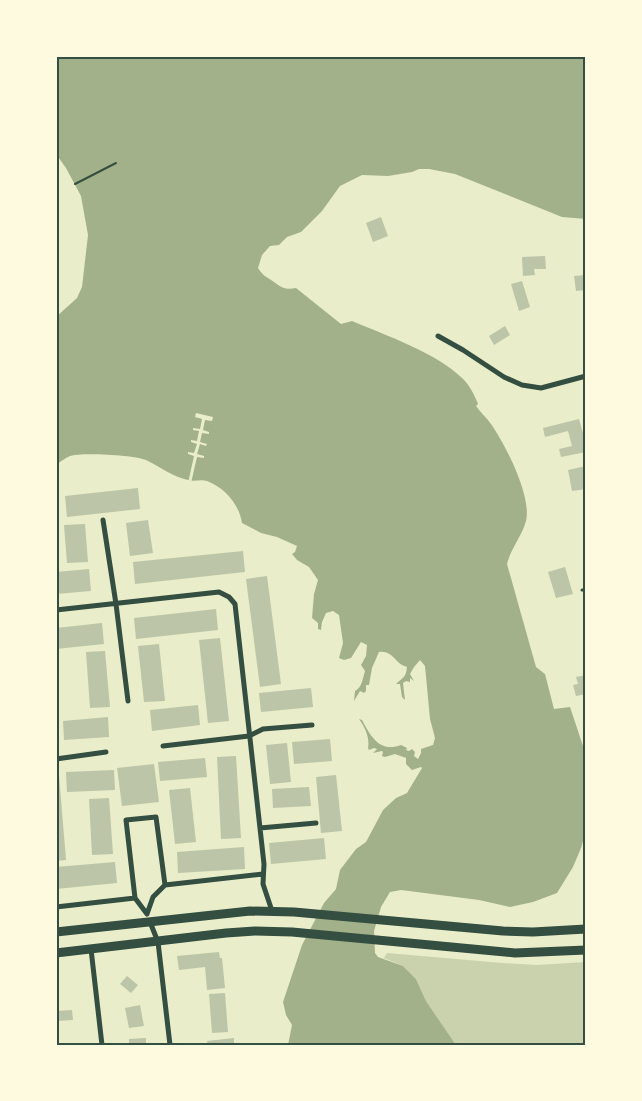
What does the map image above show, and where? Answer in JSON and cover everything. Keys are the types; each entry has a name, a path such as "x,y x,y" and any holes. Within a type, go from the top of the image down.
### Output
{"main road":[{"path":"56,932 149,918 250,911 294,912 513,931 586,929"},
{"path":"56,953 256,931 292,932 516,953 586,950"}],"street":[{"path":"438,336 504,377 522,385 541,388 586,376"},
{"path":"103,520 128,701"},
{"path":"56,610 220,592 230,596 234,604 260,828 264,864 263,884 272,911"},
{"path":"163,746 249,736 263,729 312,725"},
{"path":"56,759 106,752"},
{"path":"165,885 156,817 126,820 135,898 149,918 158,942 170,1045"},
{"path":"260,828 316,823"},
{"path":"149,918 153,897 165,885 263,874"},
{"path":"56,907 135,898"},
{"path":"91,949 102,1045"}],"path":[{"path":"75,184 116,163"}],"shaded area":[{"path":"56,56 586,56 586,219 562,217 455,174 419,169 388,176 362,175 340,186 322,211 301,232 287,237 279,245 270,246 262,255 258,268 265,276 282,287 286,289 296,288 341,324 352,321 410,345 439,361 462,378 467,383 478,404 476,406 491,424 510,457 525,498 526,521 507,564 536,667 545,674 554,709 570,707 586,755 586,831 573,867 557,893 533,902 510,907 479,900 401,890 390,892 381,907 374,931 375,953 378,957 403,966 416,979 426,1001 456,1045 288,1045 292,1025 286,1015 283,1002 302,945 324,903 336,889 340,870 356,849 366,842 383,810 396,798 407,793 422,768 412,770 406,764 406,758 395,754 385,757 382,756 382,751 373,753 377,749 369,750 366,733 359,719 362,720 377,742 387,747 401,745 407,748 406,750 412,749 415,752 414,756 418,759 421,749 433,745 435,738 430,719 425,666 420,660 410,674 414,681 410,678 410,682 406,681 403,683 405,700 402,697 400,684 396,684 405,675 407,667 388,653 379,652 372,668 369,685 366,685 366,691 364,693 360,691 354,701 355,691 361,685 365,671 361,665 366,656 367,645 361,642 351,658 344,660 339,658 343,643 339,615 333,611 326,613 321,630 318,629 318,623 312,618 314,594 318,580 309,567 297,560 292,554 297,546 277,537 261,533 242,523 238,509 225,492 205,480 190,481 182,479 146,460 120,455 76,455 70,456 56,464 56,317 77,298 82,287 88,235 81,196 56,154"},
{"path":"387,953 537,965 586,962 586,1045 456,1045 426,1001 416,979 403,966 384,958"}],"pier":[{"path":"196,413 213,417 212,421 205,420 203,430 209,432 209,434 202,433 200,442 207,444 206,446 200,444 197,454 204,456 204,458 197,457 191,483 188,483 194,456 188,454 188,452 194,453 197,444 191,442 191,440 197,441 199,431 193,430 193,428 200,429 202,419 195,417"}],"building":[{"path":"381,217 388,236 373,242 366,223"},
{"path":"545,256 546,269 534,269 535,275 523,276 522,257"},
{"path":"586,275 586,290 576,291 574,276"},
{"path":"522,281 530,307 519,311 511,284"},
{"path":"505,326 510,335 494,345 489,336"},
{"path":"579,419 586,444 586,452 561,457 559,449 572,446 568,431 545,437 543,428"},
{"path":"586,466 586,489 572,491 568,470"},
{"path":"138,488 140,509 67,517 65,496"},
{"path":"148,520 153,553 130,556 126,523"},
{"path":"85,524 88,562 67,563 64,525"},
{"path":"243,551 245,572 135,584 133,562"},
{"path":"565,567 573,594 556,598 548,572"},
{"path":"89,569 91,591 56,594 56,572"},
{"path":"267,576 281,684 260,687 246,579"},
{"path":"216,609 218,630 136,639 134,618"},
{"path":"102,623 104,644 56,649 56,628"},
{"path":"220,638 229,721 208,723 199,640"},
{"path":"159,644 165,701 144,702 138,646"},
{"path":"105,651 110,707 90,708 86,652"},
{"path":"586,675 586,694 576,696 573,685 578,684 576,677"},
{"path":"311,688 313,707 261,712 259,693"},
{"path":"198,705 200,725 152,731 150,710"},
{"path":"108,717 109,737 64,740 63,721"},
{"path":"330,739 332,761 294,764 292,742"},
{"path":"287,743 291,782 270,784 266,745"},
{"path":"236,756 241,838 221,839 217,757"},
{"path":"205,758 207,777 160,781 158,762"},
{"path":"154,764 159,802 122,806 117,768"},
{"path":"114,770 115,790 67,792 66,772"},
{"path":"59,775 66,860 56,861 56,776"},
{"path":"336,775 342,831 321,833 316,777"},
{"path":"309,787 311,806 273,808 272,789"},
{"path":"190,788 196,842 175,844 169,790"},
{"path":"109,798 113,854 92,855 89,799"},
{"path":"324,838 326,859 271,864 269,843"},
{"path":"244,847 245,869 178,873 177,852"},
{"path":"115,862 117,883 56,889 56,867"},
{"path":"219,952 220,958 222,958 225,988 207,990 205,967 179,970 177,956"},
{"path":"127,976 138,985 131,993 120,984"},
{"path":"225,993 228,1032 212,1033 209,994"},
{"path":"140,1005 144,1026 129,1028 125,1008"},
{"path":"72,1010 73,1020 56,1021 56,1011"},
{"path":"146,1038 146,1045 129,1045 129,1039"},
{"path":"234,1038 234,1045 208,1045 207,1041"}]}
